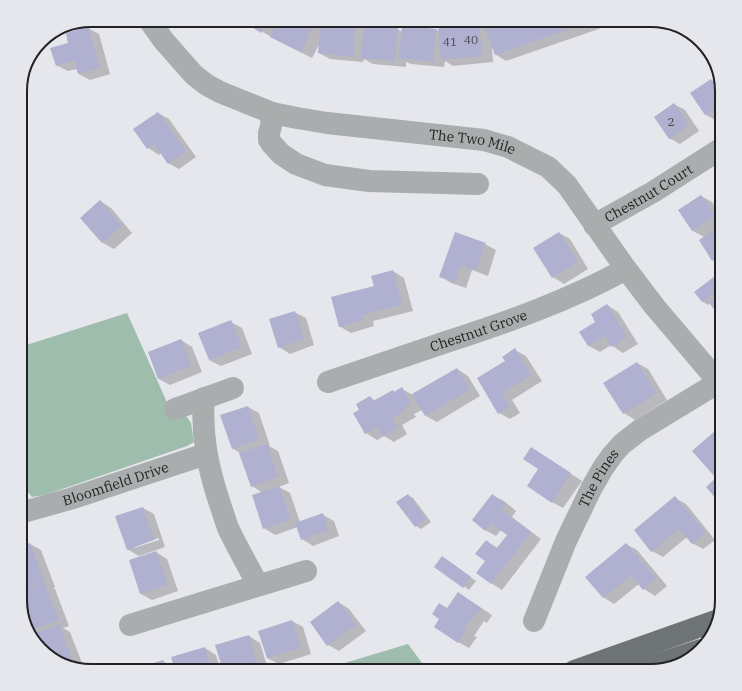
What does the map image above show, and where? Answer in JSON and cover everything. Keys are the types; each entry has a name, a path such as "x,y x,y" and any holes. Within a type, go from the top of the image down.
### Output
{"highway":[{"path":"594,664 711,623"},
{"path":"661,663 680,657"}],"street":[{"name":"The Two Mile","path":"154,27 179,58 194,74 207,84 220,92 272,113 327,123 484,140 508,147 548,167 567,185 594,225 655,307 715,378"},
{"path":"272,113 269,140 274,146 281,154 296,164 325,175 369,181 478,184"},
{"name":"Chestnut Court","path":"594,225 653,192 715,152"},
{"name":"Chestnut Grove","path":"328,382 501,324 551,304 626,269"},
{"name":"The Pines","path":"534,621 566,541 591,489 613,454 622,444 640,430 715,387"},
{"path":"175,409 233,388"},
{"path":"204,398 203,419 206,454 212,479 228,527 258,585"},
{"name":"Bloomfield Drive","path":"27,507 70,499 206,454"},
{"path":"130,625 306,571"}],"green space":[{"path":"127,313 174,418 180,416 187,417 191,423 194,442 187,446 45,495 32,497 27,489 27,345"},
{"path":"408,644 423,664 341,664"}],"building":[{"path":"88,27 100,68 78,74 74,60 56,66 50,48 68,43 66,33"},
{"path":"252,27 265,27 261,33"},
{"path":"275,27 313,27 301,52 270,37"},
{"path":"320,27 355,27 353,57 318,53"},
{"path":"364,27 398,28 395,61 361,58"},
{"path":"402,27 437,29 433,62 399,58"},
{"path":"438,27 480,27 482,56 441,60"},
{"path":"485,27 574,27 495,55"},
{"path":"711,79 715,87 715,109 705,115 690,93"},
{"path":"674,103 689,125 669,139 654,117"},
{"path":"158,112 186,151 168,164 154,144 147,149 133,129"},
{"path":"701,195 715,216 692,231 678,210"},
{"path":"100,200 122,226 102,243 80,218"},
{"path":"715,230 715,259 712,261 699,240"},
{"path":"455,232 486,243 476,270 461,265 455,282 439,277"},
{"path":"559,232 578,262 552,278 533,248"},
{"path":"393,270 402,305 362,315 364,320 339,327 331,297 374,286 371,276"},
{"path":"715,276 715,292 702,302 694,292"},
{"path":"715,298 715,310 709,303"},
{"path":"607,304 627,337 611,347 605,336 588,346 579,332 595,322 591,314"},
{"path":"295,311 304,339 278,348 269,319"},
{"path":"231,320 242,347 209,360 198,333"},
{"path":"181,339 191,366 158,379 148,352"},
{"path":"515,348 531,375 502,393 510,407 498,414 477,378 505,361 502,357"},
{"path":"637,362 656,393 623,414 603,383"},
{"path":"457,368 469,390 425,416 412,394"},
{"path":"402,387 411,403 404,408 405,411 391,419 397,428 382,436 377,427 365,434 353,413 359,410 356,404 370,396 373,401 393,390 394,392"},
{"path":"248,406 259,439 232,449 220,415"},
{"path":"715,431 715,477 692,451"},
{"path":"267,444 278,477 251,487 239,453"},
{"path":"531,447 571,473 552,503 527,486 538,469 523,459"},
{"path":"715,479 715,498 706,487"},
{"path":"279,486 291,519 263,529 252,495"},
{"path":"408,494 426,519 415,527 396,502"},
{"path":"492,494 506,504 501,510 531,532 491,584 476,573 485,561 475,554 486,540 496,549 507,535 491,523 485,531 472,520"},
{"path":"675,496 705,533 692,544 679,529 651,552 634,530"},
{"path":"143,507 154,540 127,550 115,516"},
{"path":"323,513 328,530 301,540 295,523"},
{"path":"30,543 44,581 27,587 27,544"},
{"path":"626,543 656,579 643,590 631,575 603,598 585,577"},
{"path":"156,551 168,585 140,594 129,560"},
{"path":"442,556 471,577 463,588 434,567"},
{"path":"44,582 59,620 34,629 28,613 27,588"},
{"path":"458,592 481,608 464,629 466,630 458,643 434,627 439,619 432,614 439,603 447,608"},
{"path":"338,601 356,625 327,646 310,622"},
{"path":"292,620 301,648 267,658 258,631"},
{"path":"59,624 73,661 55,653 36,633"},
{"path":"249,635 257,663 221,664 215,645"},
{"path":"205,647 210,664 173,664 171,657"},
{"path":"163,660 164,664 150,664"}]}
